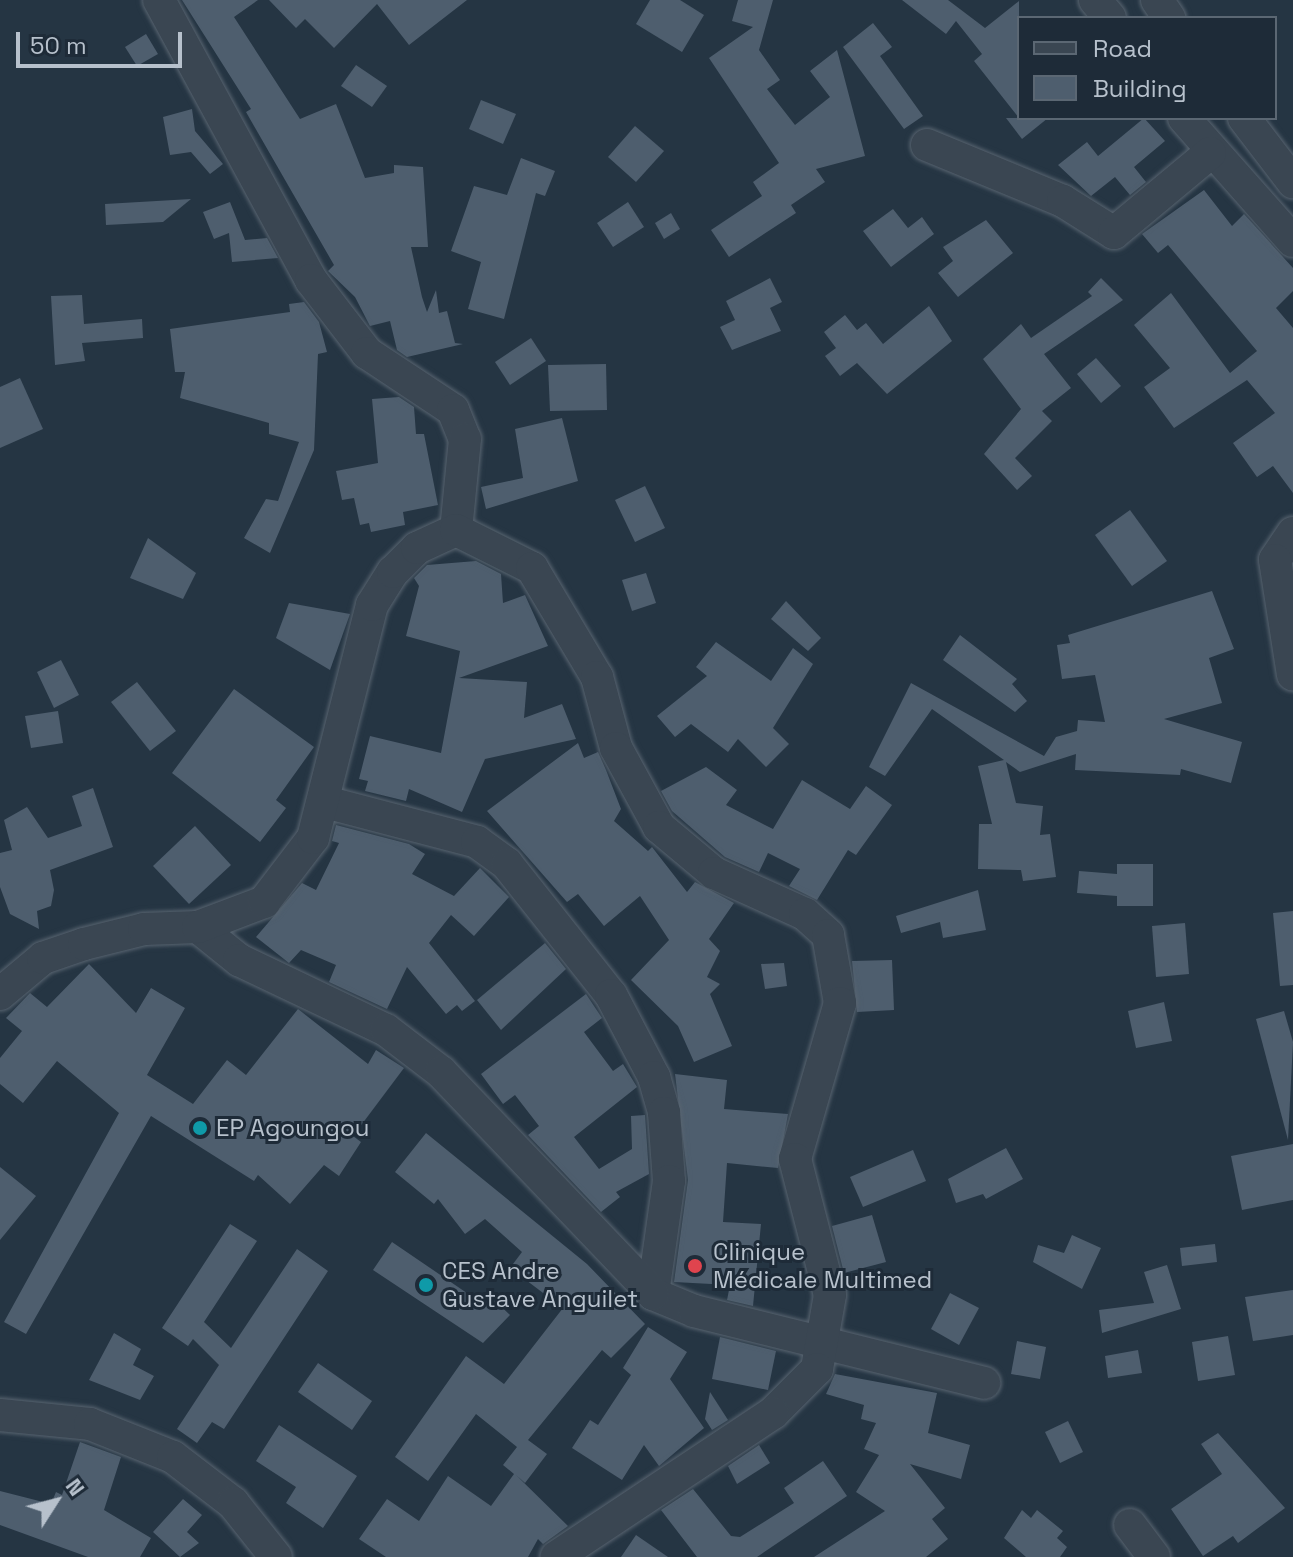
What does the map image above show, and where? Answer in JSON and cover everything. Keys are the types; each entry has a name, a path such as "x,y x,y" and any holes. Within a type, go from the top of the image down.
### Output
{"street":[{"path":"159,0 311,280 367,353 453,410 465,439 456,530"},
{"path":"1095,0 1108,16"},
{"path":"1185,120 1210,153 1244,177 1293,241"},
{"path":"1246,120 1293,182"},
{"path":"927,145 1063,201 1114,233 1210,153"},
{"path":"0,994 43,958 144,929 198,927 264,902 293,871 325,802 372,605 417,548 456,530"},
{"path":"456,530 532,568 558,603 597,677 633,786 680,850 805,914 828,935 840,1003 795,1159 830,1295 817,1369 773,1413 556,1557"},
{"path":"1293,533 1275,560 1293,675"},
{"path":"325,802 477,842 507,864 611,995 654,1077 664,1113 668,1196 653,1294"},
{"path":"198,927 239,960 386,1030 441,1072 653,1294 823,1343 984,1383"},
{"path":"0,1415 90,1424 173,1457 233,1503 276,1557"},
{"path":"1130,1525 1154,1557"}],"building":[{"path":"182,0 258,0 234,17 300,119 336,104 365,178 394,173 394,165 423,167 428,247 411,247 422,297 427,312 436,290 439,313 447,311 455,343 463,344 407,357 397,350 390,321 370,326 355,297 328,271 334,265 246,112 251,109"},
{"path":"269,0 467,0 409,45 377,4 334,48 305,19 296,28"},
{"path":"650,0 680,0 704,15 682,52 636,24"},
{"path":"738,0 773,0 759,50 780,80 767,89 795,125 830,97 810,71 837,50 865,156 816,169 825,182 791,205 796,213 729,257 711,230 762,196 753,182 779,163 709,58 753,27 732,21"},
{"path":"902,0 948,0 985,28 1019,1 1017,115 974,61 982,54 956,21 946,34"},
{"path":"873,23 892,47 880,56 923,116 904,129 843,47"},
{"path":"146,34 158,54 137,66 125,47"},
{"path":"356,65 387,86 372,107 341,86"},
{"path":"481,100 516,114 503,144 469,129"},
{"path":"192,109 195,131 223,164 210,174 191,152 170,155 163,117"},
{"path":"1006,118 1046,120 1022,139"},
{"path":"1142,120 1146,120 1165,141 1134,167 1146,182 1130,195 1115,177 1091,196 1058,165 1087,142 1098,156"},
{"path":"635,126 664,151 636,182 608,157"},
{"path":"521,158 555,171 545,196 536,193 504,319 468,309 481,262 451,251 474,186 507,195"},
{"path":"1204,190 1232,226 1244,214 1293,268 1293,291 1276,308 1293,328 1293,493 1273,466 1257,477 1233,443 1275,413 1247,380 1174,428 1144,387 1170,368 1134,325 1171,293 1230,373 1257,351 1168,245 1158,253 1142,234"},
{"path":"191,199 163,222 106,225 105,204"},
{"path":"230,202 245,240 267,238 278,258 232,262 229,233 214,239 203,212"},
{"path":"628,202 644,227 613,247 597,223"},
{"path":"893,209 908,228 922,217 934,234 891,267 863,231"},
{"path":"671,213 680,229 664,239 655,223"},
{"path":"986,220 1013,253 958,297 938,273 953,261 943,247"},
{"path":"770,278 782,302 770,308 781,331 732,350 720,327 735,320 726,301"},
{"path":"1101,278 1123,300 1044,354 1071,388 1042,411 1052,421 1015,458 1032,476 1017,490 984,454 1021,409 983,359 1021,324 1031,338 1092,296 1088,292"},
{"path":"82,295 84,324 142,319 143,338 82,343 85,361 55,365 51,296"},
{"path":"304,302 319,322 327,352 318,354 314,450 270,553 244,538 266,499 278,501 299,442 269,434 269,423 180,398 185,372 175,372 170,329 290,312 289,304"},
{"path":"929,306 952,341 887,394 857,363 840,376 825,356 836,348 824,332 845,315 857,330 866,323 883,344"},
{"path":"531,338 546,361 510,385 495,362"},
{"path":"1096,358 1121,386 1101,403 1077,374"},
{"path":"606,364 607,410 550,411 548,365"},
{"path":"20,378 43,429 0,448 0,387"},
{"path":"399,397 414,407 416,434 424,434 438,505 403,512 405,525 371,532 369,523 360,525 354,498 342,500 336,471 378,463 372,399"},
{"path":"562,418 578,481 486,509 481,487 523,478 515,429"},
{"path":"645,486 665,528 635,542 615,500"},
{"path":"1130,510 1167,561 1132,586 1095,535"},
{"path":"148,538 196,573 183,599 130,578"},
{"path":"476,561 501,574 503,603 525,595 548,646 459,678 527,682 524,718 562,704 576,739 485,759 462,812 409,789 406,801 365,791 368,781 359,779 370,736 441,753 460,651 406,636 419,586 414,578 427,565"},
{"path":"646,573 656,603 632,611 622,580"},
{"path":"1212,591 1234,649 1209,658 1222,703 1164,719 1242,742 1231,783 1181,769 1180,775 1075,770 1076,754 1020,772 1006,762 1016,803 1043,806 1040,835 1050,834 1056,877 1023,881 1021,870 978,869 979,824 992,824 978,766 1004,760 932,709 885,776 869,767 911,683 1044,756 1056,737 1077,731 1078,720 1105,722 1095,675 1062,679 1057,645 1070,643 1068,635"},
{"path":"786,601 821,638 808,651 771,619"},
{"path":"289,603 350,614 330,670 276,638"},
{"path":"960,635 1017,679 1012,684 1027,701 1015,712 943,660"},
{"path":"716,642 771,681 793,648 813,664 773,728 789,744 766,767 738,739 728,752 691,724 675,737 657,716 707,676 696,667"},
{"path":"61,660 79,695 54,708 37,672"},
{"path":"137,682 176,731 150,751 111,702"},
{"path":"234,689 314,747 276,800 286,808 260,842 172,773"},
{"path":"58,711 63,743 31,748 25,716"},
{"path":"578,743 584,758 598,752 621,809 614,821 648,851 652,847 687,892 695,882 734,903 709,939 720,951 707,977 720,984 710,994 732,1046 694,1062 678,1026 631,980 669,940 640,896 604,926 578,894 567,902 487,811"},
{"path":"706,767 737,790 726,805 773,829 802,780 850,809 866,786 892,805 856,855 848,850 817,900 789,886 800,869 768,853 759,872 725,857 672,811 661,791"},
{"path":"93,788 113,847 50,870 54,890 51,906 37,911 39,929 10,914 0,887 0,853 12,850 4,820 27,807 48,838 82,826 72,796"},
{"path":"336,825 409,844 425,854 412,874 454,896 480,868 509,897 474,936 451,915 429,943 475,1001 462,1011 457,1005 446,1014 407,967 387,1009 329,982 336,965 301,950 289,963 256,937 302,883 316,890 339,843 332,841"},
{"path":"195,826 231,865 189,904 153,866"},
{"path":"1117,864 1153,864 1153,906 1117,906 1117,896 1077,893 1079,871 1117,874"},
{"path":"978,890 986,930 943,938 940,922 901,933 896,916"},
{"path":"1293,911 1293,985 1280,986 1273,913"},
{"path":"1185,923 1189,974 1156,977 1152,926"},
{"path":"545,943 566,969 501,1030 477,1000"},
{"path":"892,960 894,1010 857,1012 852,961"},
{"path":"784,963 787,986 765,989 761,964"},
{"path":"89,964 136,1013 151,988 185,1008 147,1075 193,1104 227,1060 246,1075 298,1009 368,1064 376,1050 404,1068 353,1136 361,1142 339,1176 324,1165 290,1204 258,1175 254,1181 151,1116 26,1334 4,1322 119,1113 57,1061 23,1103 0,1084 0,1058 22,1031 6,1018 30,993 47,1007"},
{"path":"586,994 602,1018 584,1032 613,1071 623,1064 637,1087 574,1137 599,1169 632,1149 631,1116 645,1115 649,1174 616,1192 620,1197 601,1212 528,1135 539,1126 515,1095 503,1104 481,1074"},
{"path":"1164,1002 1172,1041 1136,1048 1128,1011"},
{"path":"1284,1011 1293,1042 1288,1140 1256,1019"},
{"path":"675,1074 727,1080 724,1109 788,1114 778,1168 727,1163 723,1222 761,1224 753,1306 727,1300 730,1285 674,1282 688,1180"},
{"path":"426,1133 587,1264 645,1324 611,1358 602,1350 528,1440 547,1454 525,1483 516,1475 568,1526 543,1544 538,1539 528,1557 386,1557 359,1539 387,1499 419,1521 448,1476 491,1506 514,1474 503,1465 517,1447 476,1414 428,1481 395,1457 466,1356 504,1384 563,1308 510,1268 522,1252 485,1219 465,1234 438,1199 434,1204 395,1172"},
{"path":"1293,1144 1293,1200 1242,1210 1231,1156"},
{"path":"1006,1148 1023,1179 986,1199 983,1194 956,1203 948,1179"},
{"path":"913,1150 926,1181 863,1207 850,1177"},
{"path":"0,1167 36,1196 0,1240"},
{"path":"872,1215 886,1262 844,1273 832,1226"},
{"path":"230,1224 257,1241 204,1322 231,1348 297,1249 328,1271 224,1429 212,1422 197,1443 177,1429 219,1365 193,1339 188,1346 162,1328"},
{"path":"1072,1235 1101,1248 1082,1289 1033,1262 1038,1245 1064,1253"},
{"name":"CES Andre Gustave Anguilet","path":"392,1242 483,1304 489,1295 510,1315 483,1343 373,1270"},
{"path":"1215,1244 1217,1262 1182,1266 1180,1248"},
{"path":"1167,1265 1181,1309 1102,1333 1099,1310 1154,1303 1144,1272"},
{"path":"1293,1290 1293,1335 1253,1341 1245,1297"},
{"path":"950,1293 979,1308 959,1345 931,1329"},
{"path":"648,1327 687,1352 670,1379 704,1428 659,1466 644,1445 622,1480 572,1448 590,1420 598,1425 631,1375 623,1368"},
{"path":"114,1333 141,1349 133,1365 154,1376 140,1400 89,1380"},
{"path":"1228,1336 1235,1375 1198,1381 1192,1342"},
{"path":"720,1337 776,1351 768,1390 712,1379"},
{"path":"1017,1341 1046,1347 1040,1379 1011,1374"},
{"path":"1138,1350 1142,1373 1108,1378 1105,1356"},
{"path":"318,1363 372,1401 352,1430 298,1392"},
{"path":"835,1374 937,1393 928,1433 970,1445 961,1479 910,1464 945,1508 932,1519 948,1539 926,1557 814,1557 885,1511 856,1492 879,1455 864,1449 876,1423 861,1419 864,1405 826,1394"},
{"path":"710,1392 728,1420 712,1430 705,1419"},
{"path":"1068,1421 1083,1452 1060,1463 1045,1432"},
{"path":"279,1425 357,1476 323,1528 286,1503 296,1487 256,1461"},
{"path":"1218,1433 1285,1508 1238,1543 1233,1536 1203,1556 1171,1509 1222,1474 1201,1444"},
{"path":"80,1442 121,1457 104,1510 151,1538 140,1557 88,1557 0,1525 0,1491 51,1504 56,1492 62,1495"},
{"path":"759,1445 770,1463 737,1484 728,1466"},
{"path":"823,1461 847,1496 757,1557 697,1557 661,1510 693,1489 731,1536 740,1537 794,1503 784,1488"},
{"path":"183,1499 202,1515 187,1532 199,1543 180,1557 153,1532"},
{"path":"1022,1510 1031,1518 1037,1510 1063,1531 1057,1538 1067,1547 1060,1557 1026,1557 1004,1538"},
{"path":"636,1535 668,1557 621,1557"}],"place":[{"name":"EP Agoungou","path":"200,1128"},
{"name":"Clinique Médicale Multimed","path":"695,1266"},
{"name":"CES Andre Gustave Anguilet","path":"426,1285"}]}
